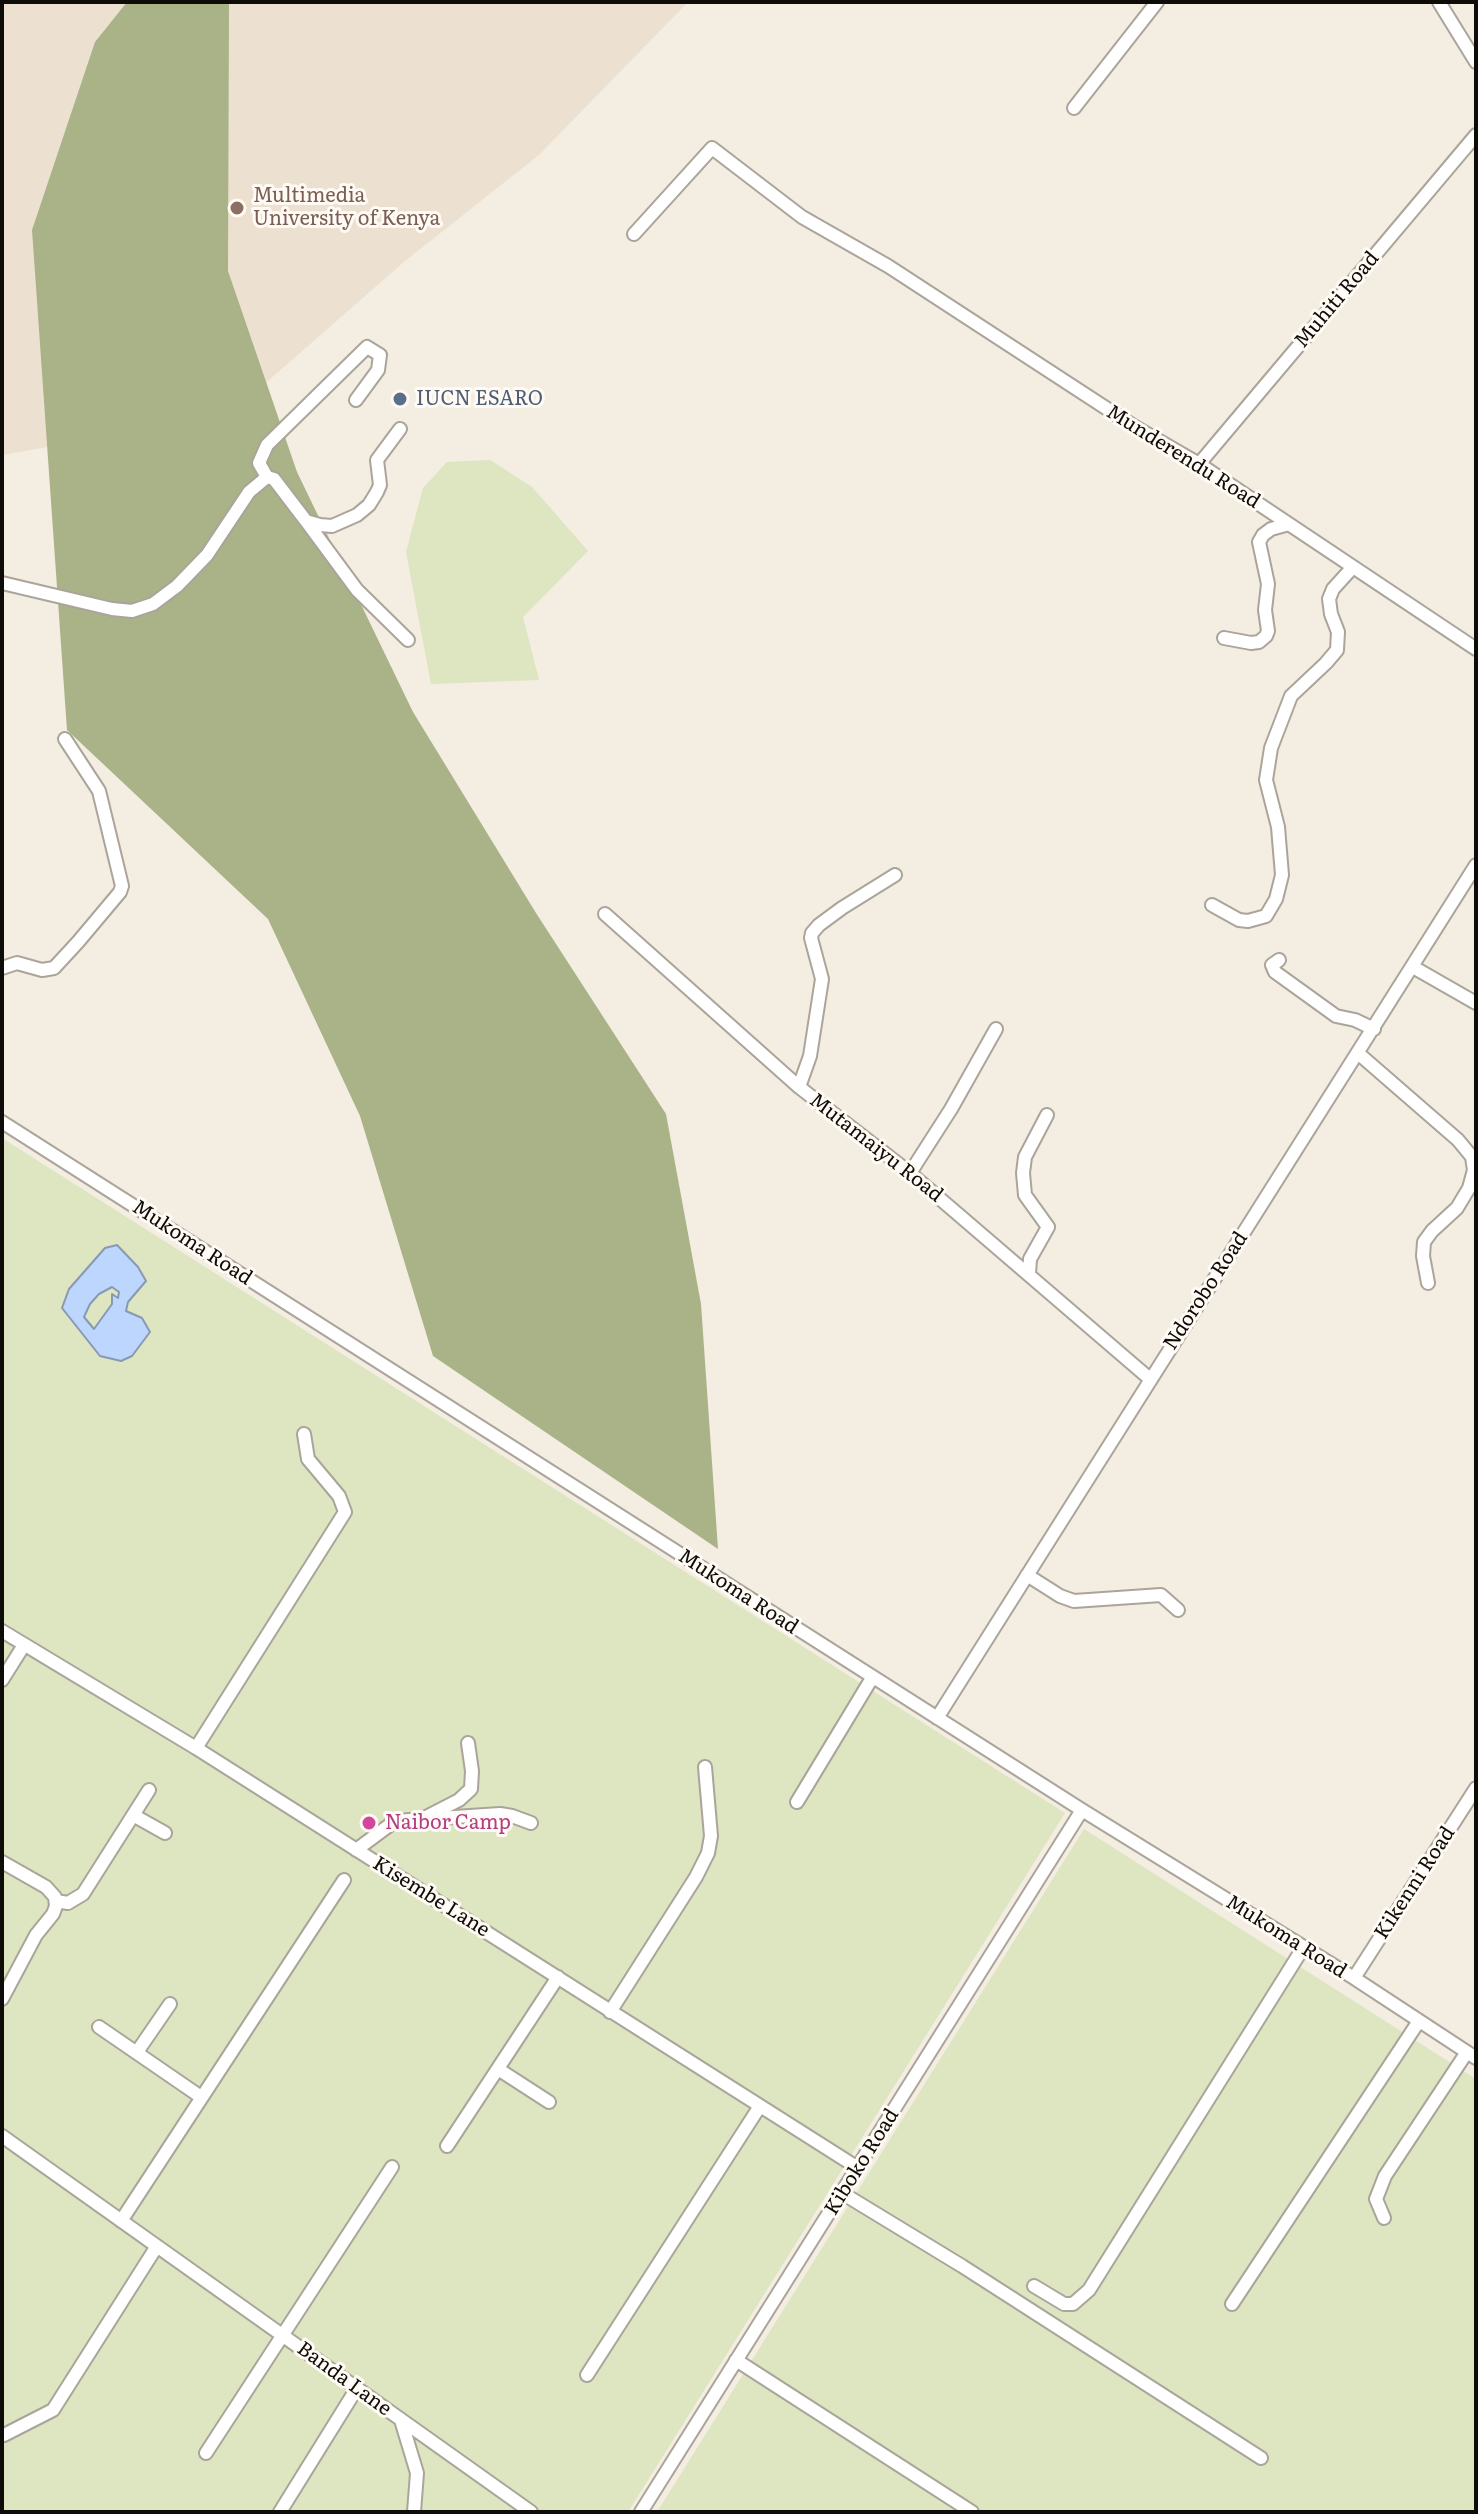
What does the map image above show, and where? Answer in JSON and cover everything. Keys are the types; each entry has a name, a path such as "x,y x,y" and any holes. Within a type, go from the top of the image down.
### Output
{"street":[{"path":"1074,108 1157,2"},
{"path":"1439,2 1476,62"},
{"name":"Muhiti Road","path":"1199,464 1476,135"},
{"name":"Munderendu Road","path":"634,234 712,148 802,217 888,266 1135,427 1199,464 1476,649"},
{"path":"356,400 378,370 380,355 367,347 267,445 259,463 357,590 408,640"},
{"path":"306,521 332,526 357,515 369,505 380,485 377,460 400,429"},
{"path":"2,583 112,609 132,611 153,604 177,586 207,555 249,492 267,477"},
{"path":"1224,638 1251,643 1259,642 1266,636 1268,584 1260,538 1271,529 1289,524"},
{"path":"1212,905 1239,920 1248,921 1266,916 1276,899 1282,875 1278,827 1266,780 1271,748 1291,696 1337,650 1338,632 1329,599 1333,589 1353,567"},
{"path":"2,968 17,963 42,970 54,968 87,932 122,886 99,791 65,739"},
{"name":"Ndorobo Road","path":"937,1718 1413,967 1471,885 1476,865"},
{"path":"799,1087 810,1056 822,979 812,933 842,908 895,875"},
{"name":"Mutamaiyu Road","path":"605,914 799,1087 910,1173 1150,1379"},
{"path":"1279,960 1273,963 1275,972 1336,1016 1374,1029"},
{"path":"1413,967 1476,1003"},
{"path":"910,1173 996,1029"},
{"path":"1359,1054 1458,1140 1472,1157 1474,1170 1469,1188 1457,1208 1424,1242 1428,1283"},
{"path":"1029,1274 1030,1259 1048,1227 1025,1195 1023,1173 1025,1157 1047,1115"},
{"name":"Mukoma Road","path":"2,1122 872,1678 1354,1978 1472,2055"},
{"path":"196,1748 345,1512 339,1496 308,1459 304,1434"},
{"path":"1027,1575 1060,1596 1074,1601 1161,1595 1178,1610"},
{"name":"Kisembe Lane","path":"2,1631 196,1748 858,2168"},
{"path":"2,1680 24,1645"},
{"path":"797,1802 872,1678"},
{"path":"423,1819 459,1800 471,1789 468,1743"},
{"path":"610,2012 708,1853 711,1836 705,1767"},
{"name":"Kikenni Road","path":"1354,1978 1476,1788"},
{"path":"2,1862 46,1887 56,1901 68,1903 83,1894 149,1790"},
{"name":"Kiboko Road","path":"641,2512 1082,1810"},
{"path":"356,1850 391,1822 500,1814 531,1823"},
{"path":"133,1815 165,1833"},
{"path":"121,2221 344,1880"},
{"path":"2,1999 36,1935 53,1914 56,1901"},
{"path":"1034,2286 1064,2304 1073,2304 1089,2290 1303,1948"},
{"path":"447,2146 558,1977"},
{"path":"137,2052 170,2004"},
{"path":"1232,2304 1419,2021"},
{"path":"99,2027 201,2097"},
{"path":"1384,2218 1376,2199 1385,2176 1472,2055"},
{"path":"498,2069 549,2102"},
{"path":"587,2375 760,2106"},
{"name":"Banda Lane","path":"2,2136 531,2512"},
{"path":"206,2453 392,2167"},
{"path":"842,2193 962,2266 1261,2458"},
{"path":"4,2435 53,2410 157,2246"},
{"path":"736,2360 957,2508 972,2512"},
{"path":"280,2512 357,2388"},
{"path":"401,2420 417,2473 414,2512"}],"shaded area":[{"name":"Multimedia University of Kenya","path":"2,2 688,2 539,155 405,261 220,423 98,438 2,455"}],"green space":[{"path":"127,2 229,4 228,271 297,472 413,712 536,913 666,1114 701,1304 718,1549 433,1356 360,1116 268,919 67,730 32,230 95,42"},
{"path":"490,460 532,487 588,551 523,617 539,680 431,684 406,552 423,488 447,462"},
{"path":"2,1138 1065,1813 628,2512 2,2512"},
{"path":"1084,1829 1476,2079 1476,2512 657,2512"}],"water":[{"path":"117,1245 138,1267 146,1281 128,1302 126,1311 142,1318 150,1332 132,1356 121,1361 100,1356 62,1308 69,1289 105,1248","holes":["112,1287 119,1292 118,1298 112,1294 112,1304 94,1329 84,1317 90,1304 99,1294"]}],"place":[{"name":"Multimedia University of Kenya","path":"237,208"},
{"name":"IUCN ESARO","path":"400,399"},
{"name":"Naibor Camp","path":"369,1823"}]}
